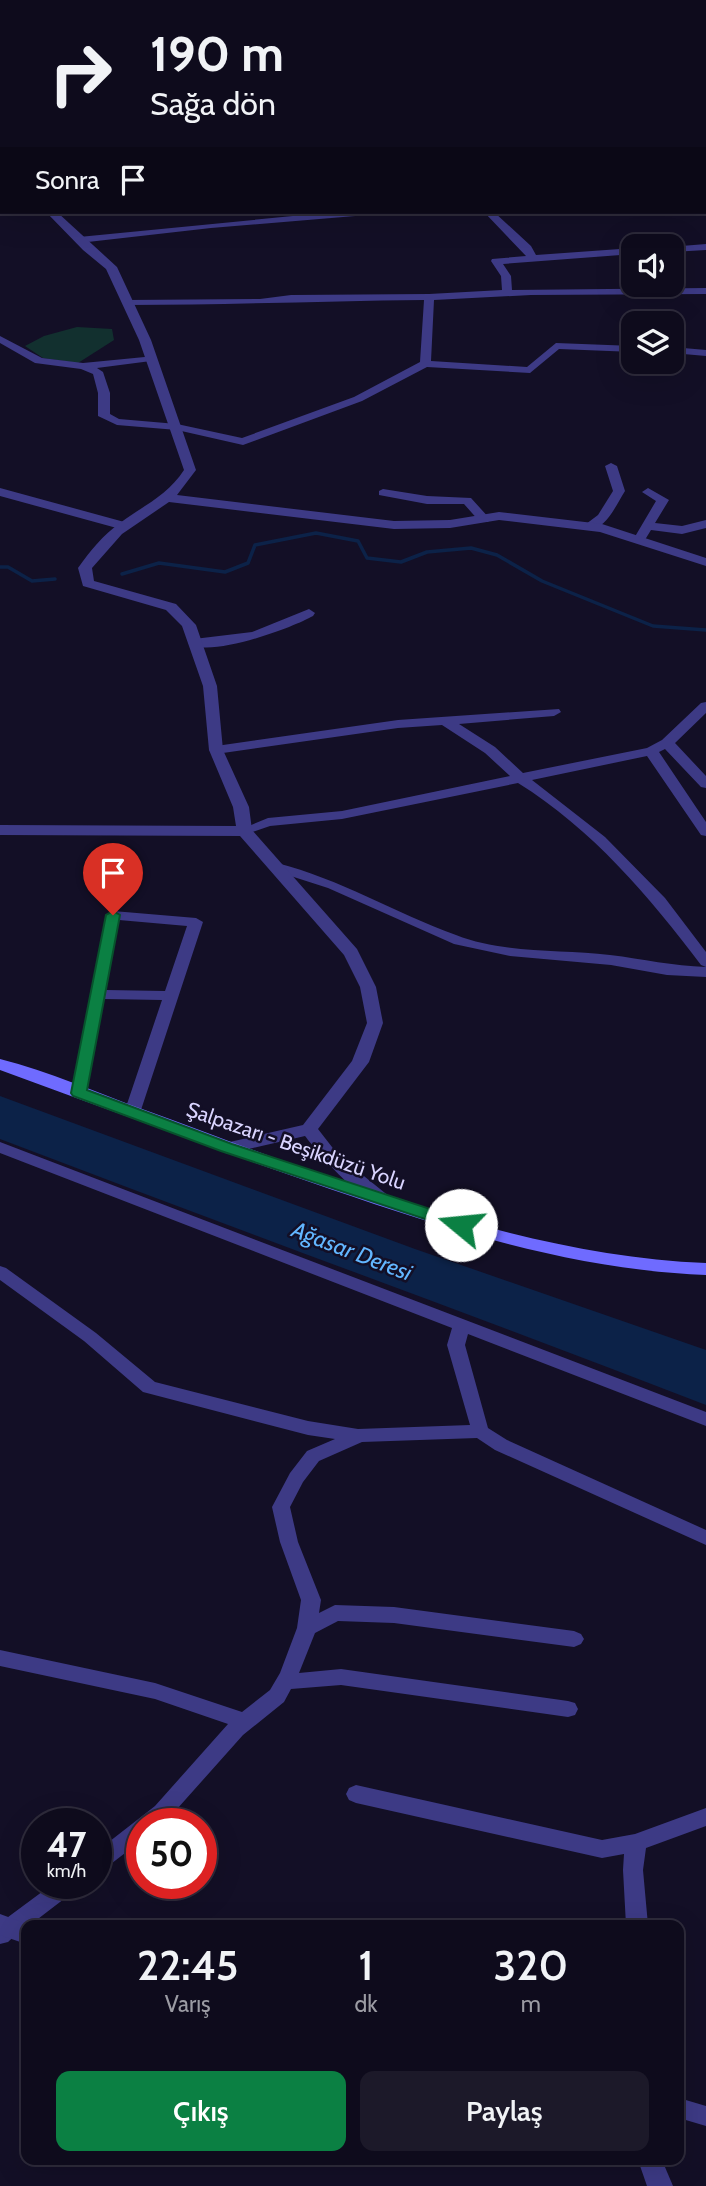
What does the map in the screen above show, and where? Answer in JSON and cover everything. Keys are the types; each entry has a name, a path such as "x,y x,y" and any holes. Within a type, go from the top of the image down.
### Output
{"main road":[{"name":"Şalpazarı - Beşikdüzü Yolu","path":"0,1064 227,1148 512,1241 583,1258 706,1269"}],"street":[{"path":"59,214 79,240 111,267 129,302 177,427 190,470 184,482 167,498 124,526 99,547 85,568 88,583 171,607 189,625 210,686 216,750 241,807 244,831 351,953 368,987 375,1023 360,1062 309,1129 227,1148"},
{"path":"79,240 331,214"},
{"path":"491,214 527,248 534,260"},
{"path":"684,248 706,247"},
{"path":"507,293 506,276 496,261 621,252"},
{"path":"129,302 260,302 507,293 706,292"},
{"path":"425,364 429,297"},
{"path":"0,339 39,360 83,366 99,372 104,393 104,416 117,422 177,427 243,442 358,399 425,364 530,370 556,346 621,348"},
{"path":"684,351 706,352"},
{"path":"83,366 151,358"},
{"path":"590,527 603,517 619,491 611,466"},
{"path":"0,492 124,526"},
{"path":"639,540 663,500 648,492"},
{"path":"383,493 427,500 467,501 484,519"},
{"path":"167,498 394,525 450,524 499,516 590,527 706,562"},
{"path":"647,526 682,530 706,524"},
{"path":"194,643 265,635 284,628 309,613"},
{"path":"0,830 244,831 268,822 342,814 651,751 667,743 706,706"},
{"path":"216,750 398,724 554,712"},
{"path":"445,720 490,750 520,778 600,840 660,901 706,962"},
{"path":"667,743 706,784"},
{"path":"651,751 706,832"},
{"path":"277,867 333,885 454,940 510,952 611,960 667,970 706,972"},
{"path":"79,1093 113,915 196,922 132,1112"},
{"path":"96,994 170,996"},
{"path":"309,1129 332,1160 384,1200"},
{"path":"0,1147 706,1419"},
{"path":"0,1272 90,1337 149,1387 308,1428 360,1435 480,1431 501,1445 623,1498 706,1538"},
{"path":"462,1325 456,1345 480,1431"},
{"path":"166,1808 245,1722 277,1696 285,1682 307,1628 311,1600 289,1542 281,1507 296,1478 313,1456 360,1435"},
{"path":"307,1628 335,1613 394,1615 574,1639"},
{"path":"0,1658 159,1691 209,1706 245,1722"},
{"path":"285,1682 341,1677 568,1709"},
{"path":"356,1794 602,1849 636,1843 706,1817"},
{"path":"112,1851 126,1841"},
{"path":"636,1843 633,1870 637,1920"},
{"path":"22,1920 49,1899"},
{"path":"684,2109 706,2116"},
{"path":"652,2165 660,2186"}],"green space":[{"path":"77,327 112,329 114,340 78,363 43,358 25,346 44,336"}],"water":[{"name":"Ağasar Deresi","path":"0,1096 415,1249 706,1350 706,1405 0,1139"}],"waterway":[{"path":"122,574 159,563 225,572 248,563 255,545 316,533 358,541 367,558 401,562 427,552 471,548 497,555 542,581 653,626 706,630"},
{"path":"0,567 8,567 32,581 55,579"}],"route":[{"path":"113,915 79,1093 227,1148 461,1225"}]}
